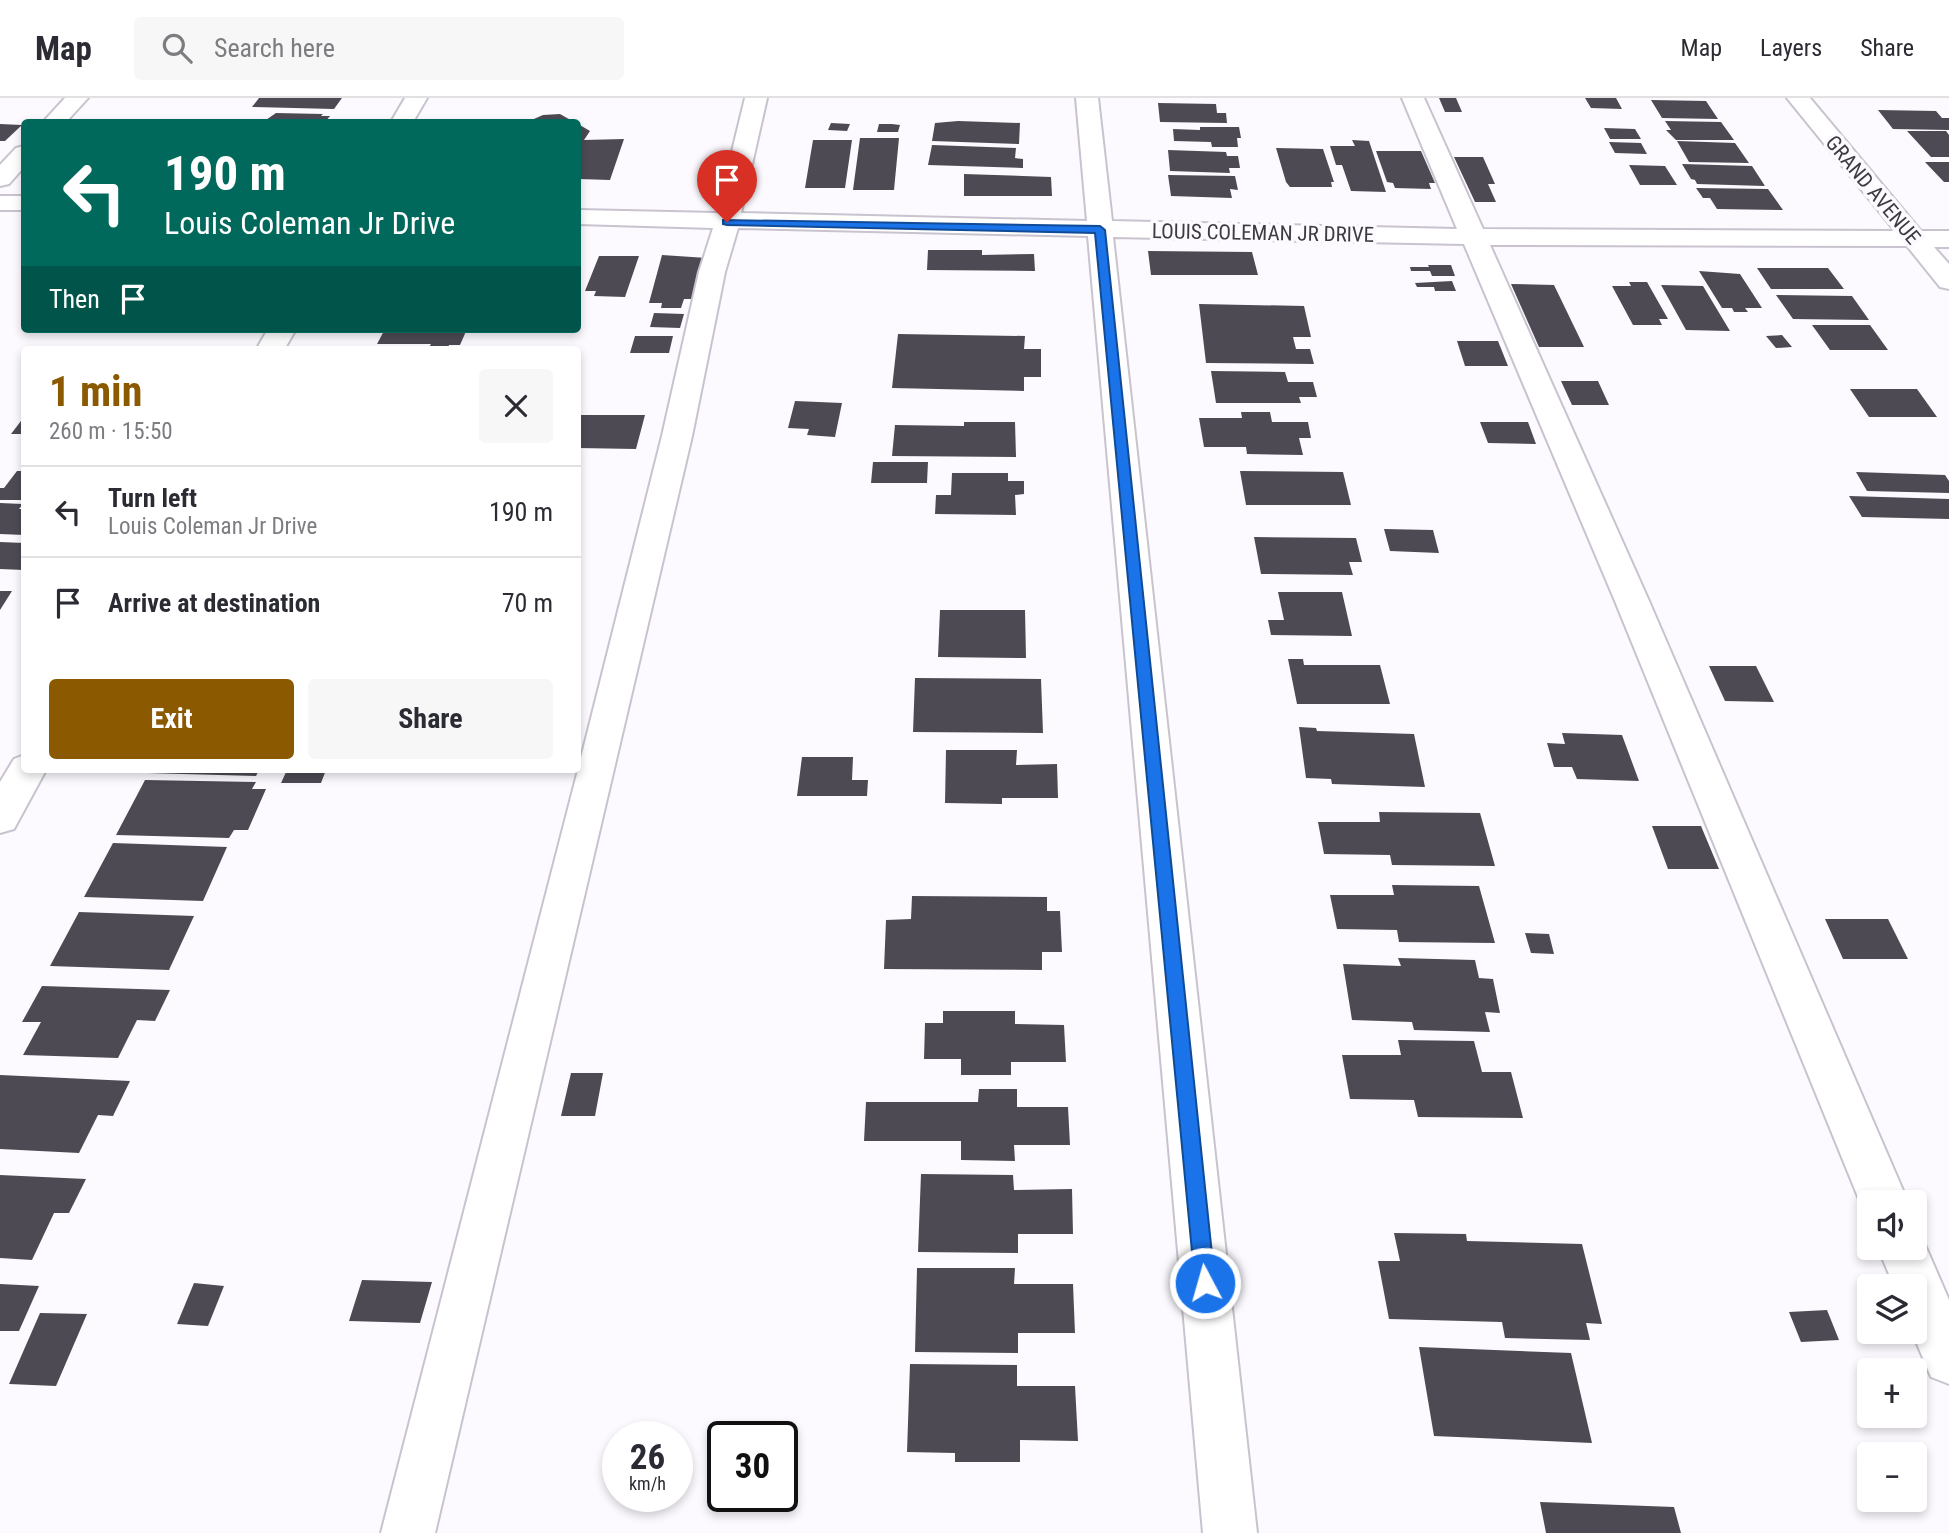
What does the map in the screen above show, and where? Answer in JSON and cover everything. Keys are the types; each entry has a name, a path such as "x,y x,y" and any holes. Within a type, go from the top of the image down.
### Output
{"street":[{"path":"57,119 77,98"},
{"path":"404,119 416,98"},
{"path":"408,1533 677,436 712,272 727,222 756,98"},
{"path":"1087,98 1230,1533"},
{"path":"1413,98 1471,237 1632,601 1879,1190"},
{"name":"GRAND AVENUE","path":"1798,98 1949,281"},
{"path":"0,179 21,156"},
{"path":"0,203 21,203"},
{"name":"LOUIS COLEMAN JR DRIVE","path":"581,217 1471,237 1949,239"},
{"path":"0,817 25,773"},
{"path":"1907,1260 1949,1359"}],"building":[{"path":"259,98 342,98 334,109 252,107"},
{"path":"1439,98 1456,98 1462,112 1445,112"},
{"path":"1585,98 1616,98 1622,109 1591,108"},
{"path":"1651,100 1706,101 1718,119 1662,118"},
{"path":"1158,103 1216,104 1217,113 1226,113 1227,123 1160,122"},
{"path":"1878,110 1936,111 1942,118 1949,118 1949,130 1893,129"},
{"path":"276,113 330,116 328,119 267,119"},
{"path":"560,114 569,119 534,119 543,115"},
{"path":"1665,121 1721,122 1734,140 1676,140 1666,130 1671,130"},
{"path":"831,123 850,124 847,131 828,130"},
{"path":"935,123 1020,123 1019,144 932,141"},
{"path":"0,124 21,125 5,141 0,141"},
{"path":"879,124 900,125 898,132 877,132"},
{"path":"581,126 590,131 584,140 624,139 610,180 581,179"},
{"path":"1200,127 1239,127 1241,138 1237,138 1238,147 1212,147 1211,142 1174,141 1173,129 1200,130"},
{"path":"1604,128 1635,129 1641,139 1610,139"},
{"path":"1907,131 1946,131 1949,135 1949,157 1931,157"},
{"path":"860,138 899,138 894,190 853,190"},
{"path":"813,140 852,140 845,188 805,188"},
{"path":"1352,140 1369,141 1386,192 1351,191 1342,165 1336,165 1330,146 1355,146"},
{"path":"1677,141 1735,143 1749,163 1689,162"},
{"path":"1609,142 1641,143 1647,154 1615,153"},
{"path":"932,145 1016,148 1015,158 1023,159 1023,168 928,165"},
{"path":"1276,148 1323,149 1334,182 1331,182 1332,187 1290,187"},
{"path":"1168,150 1226,152 1227,156 1238,156 1240,168 1229,168 1230,173 1170,171"},
{"path":"1376,151 1421,151 1435,183 1429,183 1431,189 1395,188 1393,183 1387,182"},
{"path":"1454,157 1483,157 1495,184 1488,184 1496,202 1475,202"},
{"path":"1925,162 1949,162 1949,182 1944,182"},
{"path":"1682,164 1752,166 1765,186 1697,184"},
{"path":"1629,165 1665,166 1677,185 1640,185"},
{"path":"964,174 1051,177 1052,196 964,196"},
{"path":"1168,175 1235,176 1238,190 1230,189 1232,198 1171,196"},
{"path":"1696,188 1768,189 1783,210 1717,209 1710,198 1703,198"},
{"path":"928,250 982,250 982,255 1034,254 1035,271 927,270"},
{"path":"1148,251 1252,252 1258,275 1151,275"},
{"path":"662,255 707,258 697,299 684,299 681,308 661,308 662,303 649,303"},
{"path":"599,256 639,256 625,297 594,296 596,291 585,291"},
{"path":"1428,265 1451,265 1455,276 1432,276 1430,271 1411,271 1410,267 1429,267"},
{"path":"1757,268 1828,268 1844,289 1771,289"},
{"path":"1699,271 1740,274 1762,308 1745,308 1748,312 1734,312 1732,308 1722,308"},
{"path":"1452,281 1456,291 1435,291 1434,287 1417,287 1415,283"},
{"path":"1629,282 1647,282 1668,319 1659,319 1662,325 1633,325 1612,286 1631,286"},
{"path":"1511,284 1554,285 1584,347 1539,347"},
{"path":"1661,285 1703,286 1730,331 1686,330"},
{"path":"1776,295 1852,296 1869,320 1793,319"},
{"path":"1199,304 1304,306 1311,337 1293,337 1296,349 1310,349 1314,364 1206,363"},
{"path":"654,313 684,314 680,328 650,327"},
{"path":"1812,325 1870,325 1888,350 1830,350"},
{"path":"383,333 465,333 460,345 377,344"},
{"path":"898,334 1025,336 1024,349 1041,349 1041,377 1024,377 1024,391 892,388"},
{"path":"1782,335 1792,347 1776,348 1766,336"},
{"path":"635,336 673,336 669,353 630,353"},
{"path":"1457,341 1498,341 1508,366 1465,366"},
{"path":"1211,371 1285,372 1288,382 1313,382 1317,397 1299,397 1301,403 1216,403"},
{"path":"1561,381 1598,381 1609,405 1572,405"},
{"path":"1850,389 1917,389 1937,417 1869,417"},
{"path":"795,401 842,403 835,437 807,435 809,429 788,428"},
{"path":"1241,412 1270,412 1272,422 1308,422 1311,438 1299,438 1303,455 1247,454 1246,447 1204,447 1199,418 1242,418"},
{"path":"581,415 645,415 636,449 581,448"},
{"path":"21,421 21,434 11,434"},
{"path":"964,422 1015,422 1016,457 892,456 895,425 964,426"},
{"path":"1480,422 1528,422 1536,444 1488,443"},
{"path":"873,462 928,462 927,483 871,483"},
{"path":"17,471 21,471 21,500 0,500 0,488 4,488"},
{"path":"1240,471 1343,472 1351,505 1246,505"},
{"path":"1856,472 1945,475 1949,481 1949,493 1867,491"},
{"path":"952,473 1008,473 1008,481 1024,481 1024,494 1015,495 1016,515 935,514 936,495 951,495"},
{"path":"1849,496 1949,499 1949,519 1862,517"},
{"path":"0,503 21,504 21,535 0,534"},
{"path":"1384,529 1433,530 1439,553 1390,551"},
{"path":"1254,537 1356,538 1362,562 1349,562 1353,575 1261,574"},
{"path":"0,542 21,543 21,570 0,569"},
{"path":"0,591 12,591 0,610"},
{"path":"1278,592 1342,592 1352,636 1271,635 1268,620 1284,620"},
{"path":"940,610 1025,610 1026,658 938,657"},
{"path":"1288,659 1303,659 1304,665 1380,665 1390,704 1297,704"},
{"path":"1709,666 1756,666 1774,702 1725,701"},
{"path":"915,678 1041,679 1043,733 913,732"},
{"path":"1299,727 1316,728 1317,731 1414,734 1425,787 1332,784 1331,779 1306,778"},
{"path":"1562,733 1622,735 1639,781 1577,779 1572,767 1554,767 1547,743 1565,744"},
{"path":"946,750 1017,750 1016,765 1057,764 1058,798 1002,798 1002,804 945,803"},
{"path":"802,757 853,757 852,780 868,780 867,796 797,796"},
{"path":"147,773 258,773 256,776"},
{"path":"286,773 325,773 321,783 281,783"},
{"path":"145,780 256,782 252,789 266,789 248,830 234,830 229,838 116,835"},
{"path":"1379,812 1480,813 1495,866 1392,865 1390,855 1324,854 1318,822 1380,822"},
{"path":"1652,826 1701,826 1719,869 1668,869"},
{"path":"113,843 227,847 203,901 84,897"},
{"path":"1392,885 1479,886 1495,943 1399,942 1397,930 1337,929 1330,895 1394,895"},
{"path":"912,896 1047,897 1047,911 1060,911 1062,952 1042,952 1042,970 884,969 886,920 911,919"},
{"path":"79,912 194,916 169,970 50,966"},
{"path":"1825,919 1888,919 1908,959 1843,959"},
{"path":"1525,933 1549,934 1554,954 1531,953"},
{"path":"1398,958 1475,960 1479,978 1493,979 1500,1013 1485,1012 1490,1032 1414,1030 1412,1022 1352,1020 1343,964 1401,966"},
{"path":"42,986 170,990 155,1021 137,1020 118,1058 23,1055 41,1022 22,1022"},
{"path":"943,1011 1015,1011 1015,1024 1064,1025 1066,1062 1011,1062 1011,1075 961,1075 961,1059 924,1059 925,1023 943,1023"},
{"path":"1398,1040 1474,1041 1482,1072 1511,1072 1523,1118 1418,1117 1414,1100 1350,1099 1342,1055 1401,1055"},
{"path":"571,1073 603,1073 595,1116 561,1116"},
{"path":"0,1075 130,1081 113,1116 98,1115 79,1153 0,1149"},
{"path":"979,1089 1017,1089 1017,1107 1068,1107 1070,1145 1014,1145 1015,1161 961,1160 961,1141 864,1141 866,1102 978,1102"},
{"path":"921,1174 1013,1175 1014,1190 1072,1189 1073,1234 1018,1234 1018,1253 918,1252"},
{"path":"0,1175 86,1179 69,1213 54,1213 32,1260 0,1258"},
{"path":"1394,1233 1466,1234 1467,1241 1582,1244 1602,1324 1586,1323 1590,1340 1505,1338 1502,1322 1389,1319 1378,1261 1400,1261"},
{"path":"917,1268 1015,1268 1014,1284 1073,1284 1075,1333 1018,1333 1018,1353 915,1352"},
{"path":"362,1280 432,1282 420,1323 349,1321"},
{"path":"194,1283 224,1286 208,1326 177,1324"},
{"path":"0,1284 39,1286 19,1331 0,1331"},
{"path":"1827,1310 1839,1340 1801,1342 1789,1312"},
{"path":"40,1313 87,1314 56,1386 9,1384"},
{"path":"1419,1347 1571,1353 1592,1443 1434,1436"},
{"path":"910,1364 1017,1365 1017,1386 1075,1386 1078,1441 1020,1440 1020,1462 955,1462 955,1453 907,1452"},
{"path":"1540,1502 1674,1507 1681,1533 1546,1533"}],"route":[{"path":"727,222 1100,230 1205,1283"}]}
